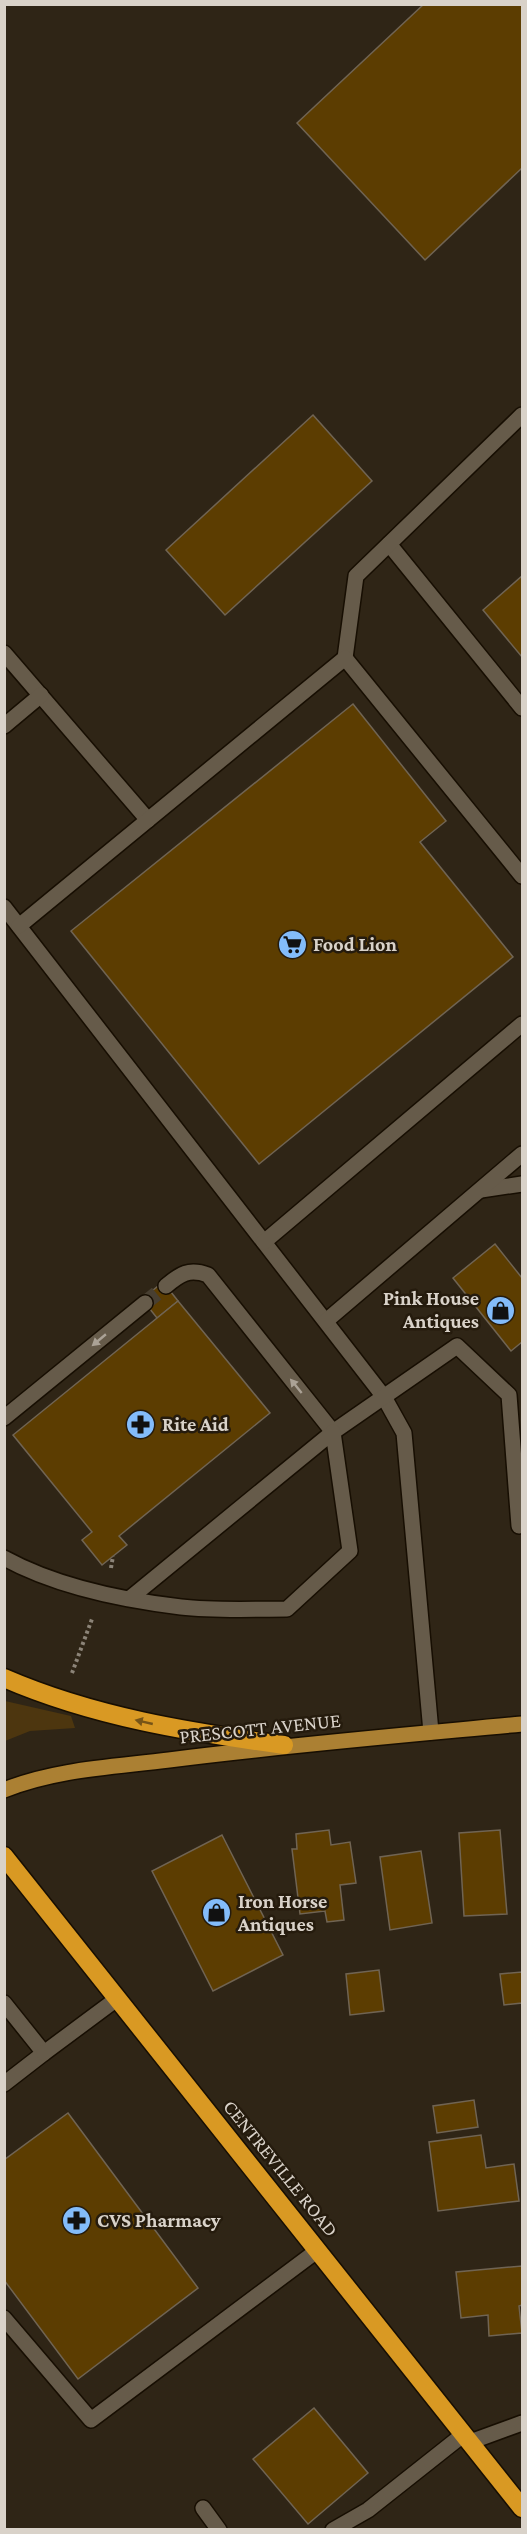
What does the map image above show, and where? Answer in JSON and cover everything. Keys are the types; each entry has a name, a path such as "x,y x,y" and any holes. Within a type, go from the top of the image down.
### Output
{"highway":[{"path":"4,1678 113,1716 177,1730 284,1745"},
{"name":"CENTREVILLE ROAD","path":"4,1856 522,2508"}],"main road":[{"name":"PRESCOTT AVENUE","path":"4,1790 55,1775 284,1745 522,1724"}],"street":[{"path":"20,927 345,658 356,576 520,422"},
{"path":"389,544 522,708"},
{"path":"4,653 148,820"},
{"path":"345,658 522,876"},
{"path":"4,726 41,695"},
{"path":"4,907 384,1397 404,1433 431,1732"},
{"path":"264,1242 522,1024"},
{"path":"326,1321 522,1154"},
{"path":"481,1190 522,1184"},
{"path":"4,1558 67,1584 129,1599 183,1607 287,1609 350,1551 333,1432 208,1275 191,1271 184,1272 166,1286"},
{"path":"4,1418 145,1303"},
{"path":"129,1599 333,1432 457,1346 509,1395 519,1526"},
{"path":"4,2084 118,1998"},
{"path":"4,2003 44,2053"},
{"path":"4,2318 91,2420 318,2250"},
{"path":"333,2529 368,2510 467,2438 522,2423"},
{"path":"203,2508 219,2529"}],"path":[{"path":"111,1568 113,1556"},
{"path":"70,1680 93,1616"}],"shaded area":[{"path":"5,1701 71,1716 75,1728 30,1731 5,1741"}],"building":[{"path":"424,4 522,4 522,168 425,260 297,123"},
{"path":"313,415 372,481 225,615 166,550"},
{"path":"522,576 522,657 483,610"},
{"name":"Food Lion","path":"353,704 446,821 420,842 513,957 259,1164 71,931"},
{"name":"Pink House Antiques","path":"495,1244 522,1278 522,1342 511,1351 453,1278"},
{"path":"163,1282 178,1301 157,1318 142,1299"},
{"name":"Rite Aid","path":"178,1301 270,1413 119,1536 127,1545 102,1565 82,1540 92,1532 13,1435"},
{"path":"329,1830 331,1845 350,1842 356,1883 340,1885 344,1920 327,1922 325,1911 300,1914 292,1849 297,1849 296,1834"},
{"path":"500,1830 507,1914 464,1916 459,1833"},
{"name":"Iron Horse Antiques","path":"222,1835 283,1955 213,1991 152,1871"},
{"path":"421,1851 432,1923 390,1930 380,1857"},
{"path":"379,1970 384,2011 350,2015 346,1974"},
{"path":"522,1972 522,2003 504,2005 500,1974"},
{"path":"474,2100 478,2127 437,2133 433,2106"},
{"name":"CVS Pharmacy","path":"68,2113 198,2288 78,2379 4,2280 4,2160"},
{"path":"481,2135 486,2168 514,2164 519,2201 438,2211 429,2142"},
{"path":"522,2266 522,2305 519,2306 522,2333 489,2336 488,2315 461,2318 456,2272"},
{"path":"314,2408 368,2473 308,2524 253,2459"}],"tunnel":[{"path":"145,1303 166,1286"}],"place":[{"name":"Food Lion","path":"292,944"},
{"name":"Pink House Antiques","path":"500,1310"},
{"name":"Rite Aid","path":"141,1424"},
{"name":"Iron Horse Antiques","path":"217,1913"},
{"name":"CVS Pharmacy","path":"76,2220"}]}
